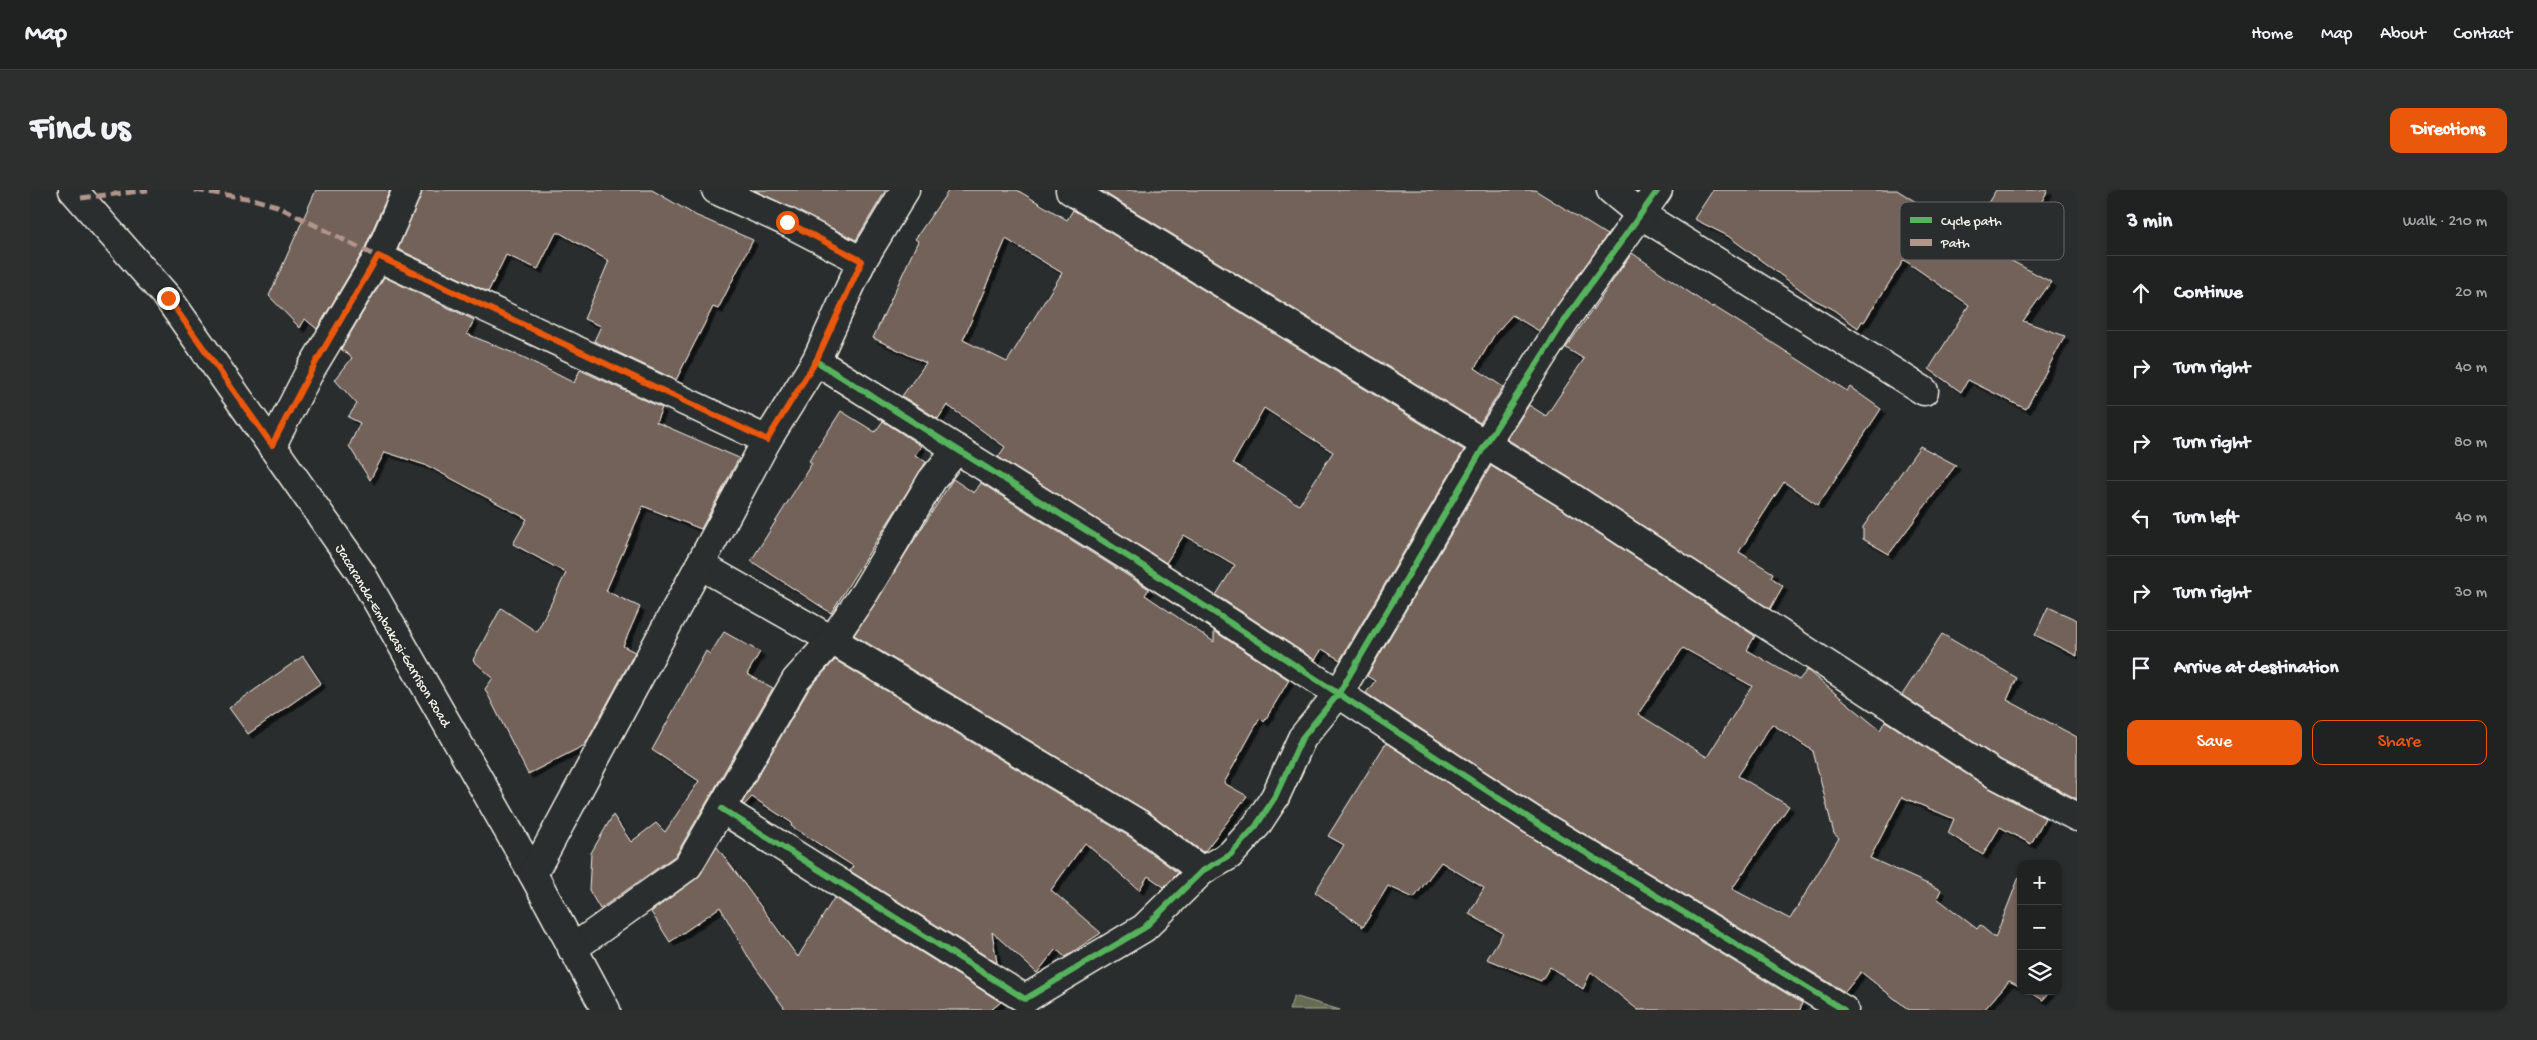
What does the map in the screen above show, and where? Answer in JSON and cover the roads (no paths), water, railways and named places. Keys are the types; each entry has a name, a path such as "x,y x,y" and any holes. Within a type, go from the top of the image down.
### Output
{"street":[{"name":"Jacaranda-Embakasi-Garrison Road","path":"72,190 168,298 361,573 533,874 606,1010"},
{"path":"272,445 312,369 378,256 407,190"},
{"path":"716,190 787,222 862,261"},
{"path":"533,874 767,440 816,361 862,261 906,190"},
{"path":"1070,190 1576,500 1993,773 2077,817"},
{"path":"1611,190 1640,214 1924,391"},
{"path":"722,809 1025,999 1144,928 1202,872 1230,855 1256,826 1275,797 1302,738 1339,693 1485,445 1568,317 1658,190"},
{"path":"378,256 767,440"},
{"path":"816,361 1143,566 1532,820 1844,1010"},
{"path":"572,949 688,866 796,680 832,640 866,592 932,480 957,449"},
{"path":"700,565 832,640 1139,824 1202,872"}]}
